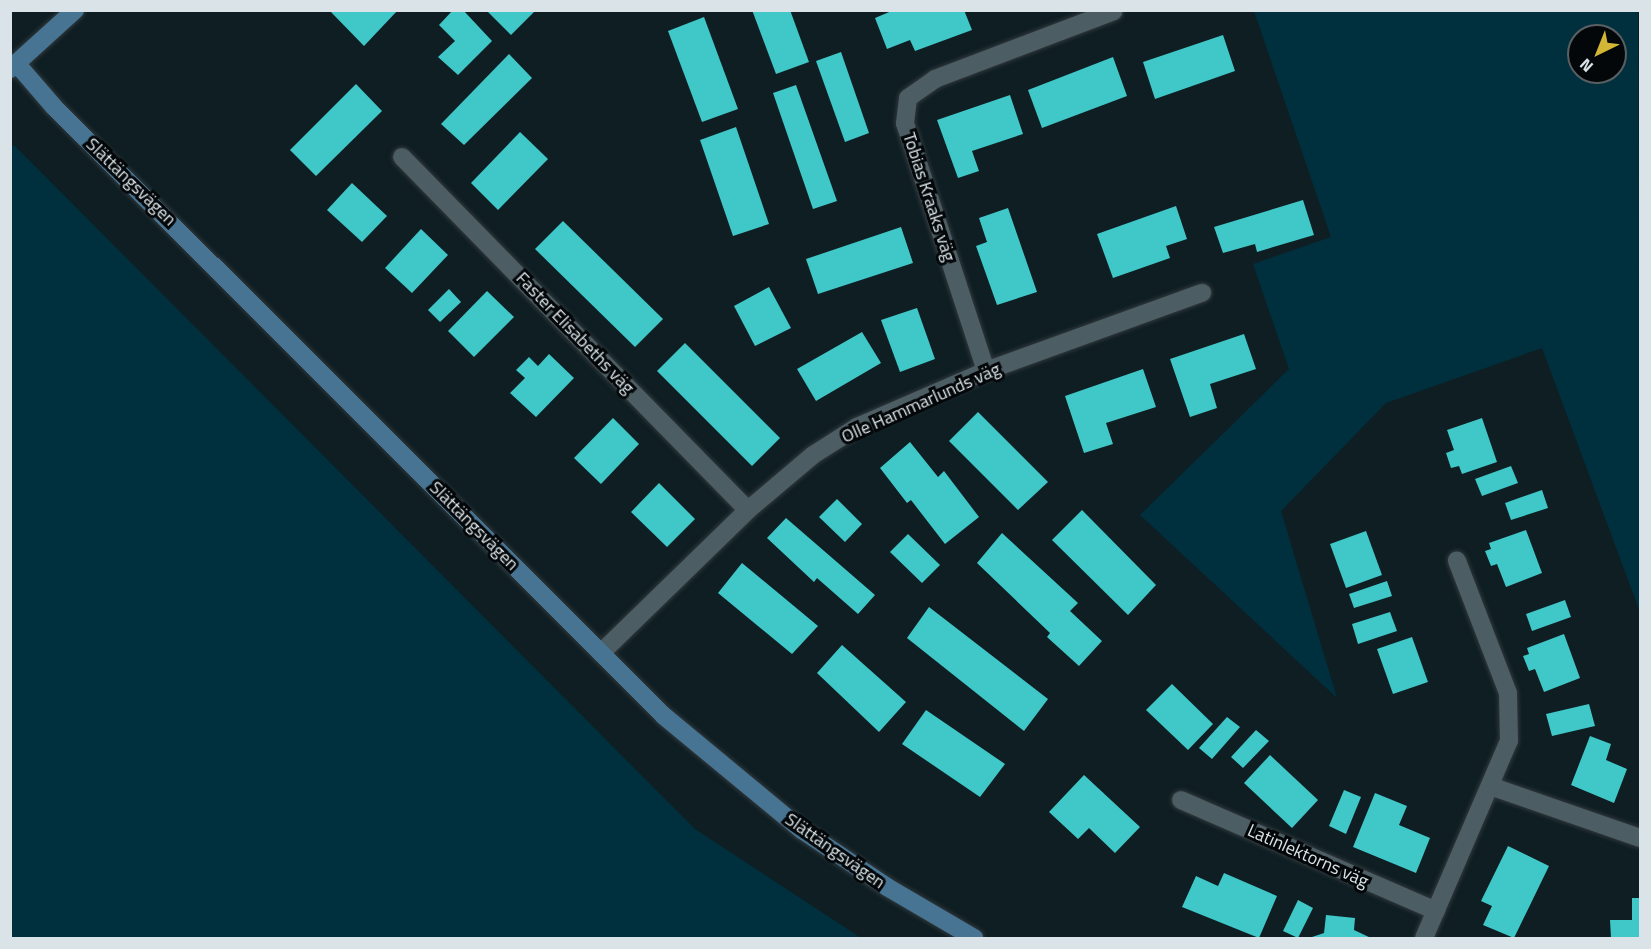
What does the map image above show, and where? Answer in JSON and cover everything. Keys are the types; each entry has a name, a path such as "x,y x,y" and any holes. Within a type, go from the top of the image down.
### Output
{"street":[{"path":"14,66 75,10"},
{"name":"Tobias Kraaks väg","path":"986,371 905,123 908,98 935,79 1114,11"},
{"name":"Slättängsvägen","path":"14,66 601,653 713,759 802,830 886,887 974,939"},
{"name":"Faster Elisabeths väg","path":"402,157 748,510"},
{"name":"Olle Hammarlunds väg","path":"601,653 748,510 813,455 857,427 986,371 1202,293"},
{"path":"1424,939 1509,741 1508,693 1457,561"},
{"path":"1490,786 1641,838"},
{"name":"Latinlektorns väg","path":"1181,800 1436,911"}],"shaded area":[{"path":"1254,11 1638,11 1640,612 1542,348 1386,403 1281,511 1337,698 1140,515 1289,369 1253,264 1331,237"},
{"path":"14,145 695,829 861,938 11,938 10,148"}],"building":[{"path":"329,10 398,10 364,46"},
{"path":"453,10 463,10 492,41 458,75 438,57 455,41 439,25"},
{"path":"486,10 536,10 511,35"},
{"path":"752,10 790,10 809,62 776,74"},
{"path":"894,10 964,10 972,30 915,51 910,40 887,49 875,18"},
{"path":"704,17 738,109 702,122 668,31"},
{"path":"1223,35 1235,71 1155,99 1143,62"},
{"path":"841,52 869,133 845,142 816,61"},
{"path":"509,54 532,78 464,145 441,124"},
{"path":"1113,57 1127,96 1042,128 1028,90"},
{"path":"356,84 382,111 316,176 290,150"},
{"path":"796,85 837,201 813,209 773,93"},
{"path":"1010,95 1023,134 972,151 979,171 958,178 937,120"},
{"path":"736,127 769,224 733,236 700,140"},
{"path":"520,132 548,159 498,210 471,183"},
{"path":"352,183 387,216 362,242 327,210"},
{"path":"1303,200 1314,235 1257,252 1255,244 1223,253 1214,227"},
{"path":"1176,206 1187,239 1166,246 1170,258 1113,278 1097,234"},
{"path":"1008,208 1037,292 997,305 976,246 987,242 979,218"},
{"path":"563,221 663,319 635,347 535,249"},
{"path":"901,227 913,263 818,294 806,259"},
{"path":"421,229 448,255 412,293 385,268"},
{"path":"769,287 791,328 755,346 734,306"},
{"path":"449,289 461,302 440,322 428,310"},
{"path":"487,291 514,317 474,357 448,331"},
{"path":"917,308 935,359 900,372 881,320"},
{"path":"862,332 881,363 816,401 797,369"},
{"path":"1244,334 1256,369 1210,384 1217,408 1190,417 1170,359"},
{"path":"685,343 780,438 752,466 657,371"},
{"path":"549,354 574,378 536,417 510,393 525,378 516,370 529,357 538,366"},
{"path":"1143,369 1156,407 1106,423 1113,444 1084,453 1065,396"},
{"path":"978,412 1048,482 1018,510 949,441"},
{"path":"613,418 639,444 601,484 574,458"},
{"path":"1482,418 1497,462 1462,474 1459,466 1451,468 1446,453 1454,450 1447,430"},
{"path":"910,442 938,477 944,471 979,517 945,544 911,500 907,503 880,468"},
{"path":"1511,466 1518,483 1482,496 1475,479"},
{"path":"659,483 695,519 667,547 631,512"},
{"path":"1542,490 1548,508 1511,520 1505,503"},
{"path":"837,499 862,524 845,542 819,517"},
{"path":"1082,510 1156,585 1128,615 1052,540"},
{"path":"786,518 875,595 858,614 817,578 814,582 767,538"},
{"path":"1526,530 1542,573 1506,587 1497,564 1491,566 1485,551 1491,549 1489,543"},
{"path":"1366,531 1382,575 1346,588 1330,544"},
{"path":"1002,533 1078,603 1070,611 1102,641 1079,666 1047,637 1050,633 977,563"},
{"path":"908,534 940,565 922,583 890,552"},
{"path":"742,563 818,626 792,654 718,593"},
{"path":"1387,581 1392,596 1354,608 1349,594"},
{"path":"1565,600 1571,617 1532,631 1526,614"},
{"path":"929,607 1048,699 1024,731 907,638"},
{"path":"1390,612 1397,631 1358,644 1352,624"},
{"path":"1564,634 1580,678 1544,692 1535,669 1529,671 1523,656 1529,654 1527,648"},
{"path":"1412,637 1428,682 1393,694 1377,649"},
{"path":"842,645 906,702 879,732 817,673"},
{"path":"1172,684 1213,724 1188,750 1146,710"},
{"path":"1589,704 1595,726 1552,736 1546,714"},
{"path":"926,710 1005,764 980,797 902,744"},
{"path":"1227,717 1240,727 1212,759 1199,748"},
{"path":"1256,730 1269,741 1243,768 1231,757"},
{"path":"1590,736 1611,744 1606,760 1627,769 1614,803 1571,785"},
{"path":"1270,755 1318,800 1292,828 1244,783"},
{"path":"1084,775 1140,827 1115,853 1089,828 1078,839 1049,812"},
{"path":"1344,790 1361,797 1346,834 1329,826"},
{"path":"1375,793 1407,806 1399,825 1430,838 1416,873 1353,847"},
{"path":"1508,846 1549,866 1514,938 1483,925 1492,906 1481,901"},
{"path":"1224,873 1277,896 1259,938 1182,907 1196,876 1218,886"},
{"path":"1632,898 1640,898 1640,938 1611,938 1610,920 1632,920"},
{"path":"1298,900 1313,908 1298,938 1283,931"},
{"path":"1326,915 1355,918 1354,930 1371,938 1309,938 1324,933"}]}
